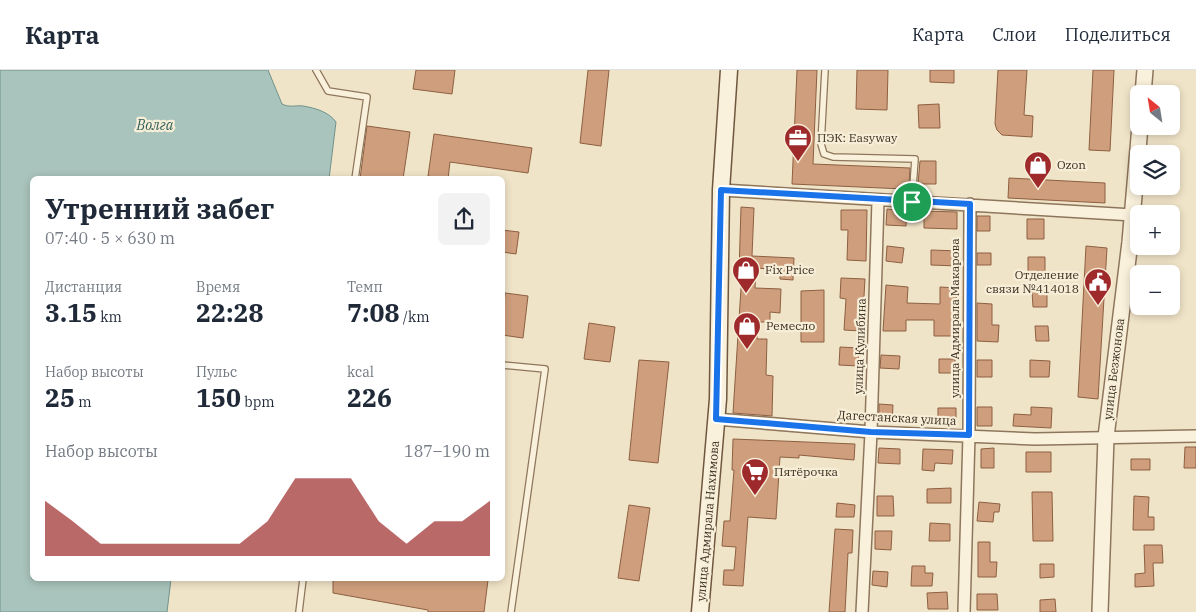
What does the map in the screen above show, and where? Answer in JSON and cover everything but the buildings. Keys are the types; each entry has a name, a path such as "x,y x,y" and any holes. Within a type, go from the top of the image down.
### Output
{"main road":[{"name":"улица Адмирала Нахимова","path":"700,612 716,419 721,190 729,70"}],"street":[{"path":"1144,85 1145,70"},
{"name":"улица Безжонова","path":"1134,205 1139,135"},
{"path":"721,190 1130,215"},
{"name":"улица Кулибина","path":"862,612 871,432 878,200"},
{"name":"улица Адмирала Макарова","path":"964,612 969,435 970,204"},
{"name":"улица Безжонова","path":"1100,612 1106,437 1130,240"},
{"name":"Дагестанская улица","path":"716,419 871,432 1035,439 1196,436"}],"lane":[{"path":"316,70 328,91 368,97 355,176"},
{"path":"826,70 821,144 824,154 833,157 915,159 912,202"},
{"path":"505,365 545,370 511,612"},
{"path":"299,612 303,581"}],"water":[{"name":"Волга","path":"0,70 268,70 282,104 317,109 326,113 336,122 329,176 30,176 30,581 171,581 167,612 0,612"}],"place":[{"name":"ПЭК: Easyway","path":"798,162"},
{"name":"Ozon","path":"1038,189"},
{"name":"Fix Price","path":"746,294"},
{"name":"Отделение связи №414018","path":"1098,306"},
{"name":"Ремесло","path":"747,350"},
{"name":"Пятёрочка","path":"755,496"}],"route":[{"path":"721,190 912,202 970,204 969,435 871,432 716,419 718,400 721,190"}]}
